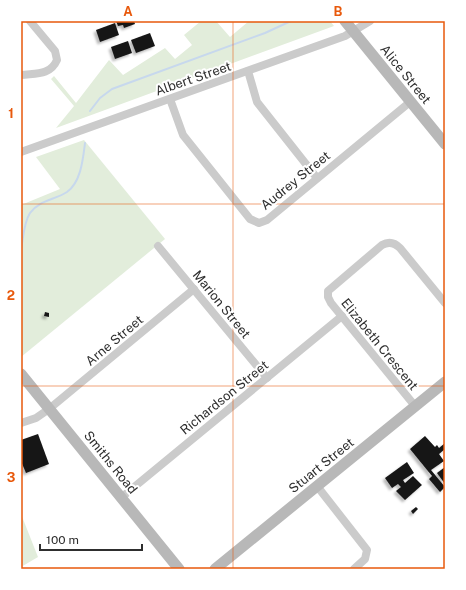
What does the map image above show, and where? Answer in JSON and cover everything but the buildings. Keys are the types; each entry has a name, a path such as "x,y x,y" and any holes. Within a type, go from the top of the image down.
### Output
{"street":[{"path":"21,75 42,74 54,66 57,60 55,51 30,21"},
{"name":"Alice Street","path":"345,21 445,144"},
{"name":"Albert Street","path":"22,149 248,71 354,32 370,21"},
{"path":"248,71 257,102 317,178"},
{"name":"Audrey Street","path":"170,99 183,135 250,219 259,223 267,220 410,102"},
{"name":"Elizabeth Crescent","path":"415,406 329,300 328,291 382,245 389,242 400,248 445,303"},
{"name":"Marion Street","path":"158,246 267,378"},
{"name":"Arne Street","path":"21,424 36,418 49,409 194,289"},
{"name":"Richardson Street","path":"122,497 342,316"},
{"name":"Smiths Road","path":"21,374 179,569"},
{"name":"Stuart Street","path":"215,569 445,382"},
{"path":"317,486 367,550 365,559 354,569"}],"green space":[{"path":"201,21 216,21 230,37 249,21 330,21 334,26 56,128 74,106 51,79 54,76 76,103 109,60 123,75 165,48 175,59 192,45 184,35"},
{"path":"84,140 165,239 21,357 21,205 60,189 36,157"},
{"path":"21,514 38,557 21,567"}],"waterway":[{"path":"90,111 100,98 112,89 265,33 291,21"},
{"path":"21,249 25,226 30,213 38,205 62,195 72,188 80,170 85,143"}]}
